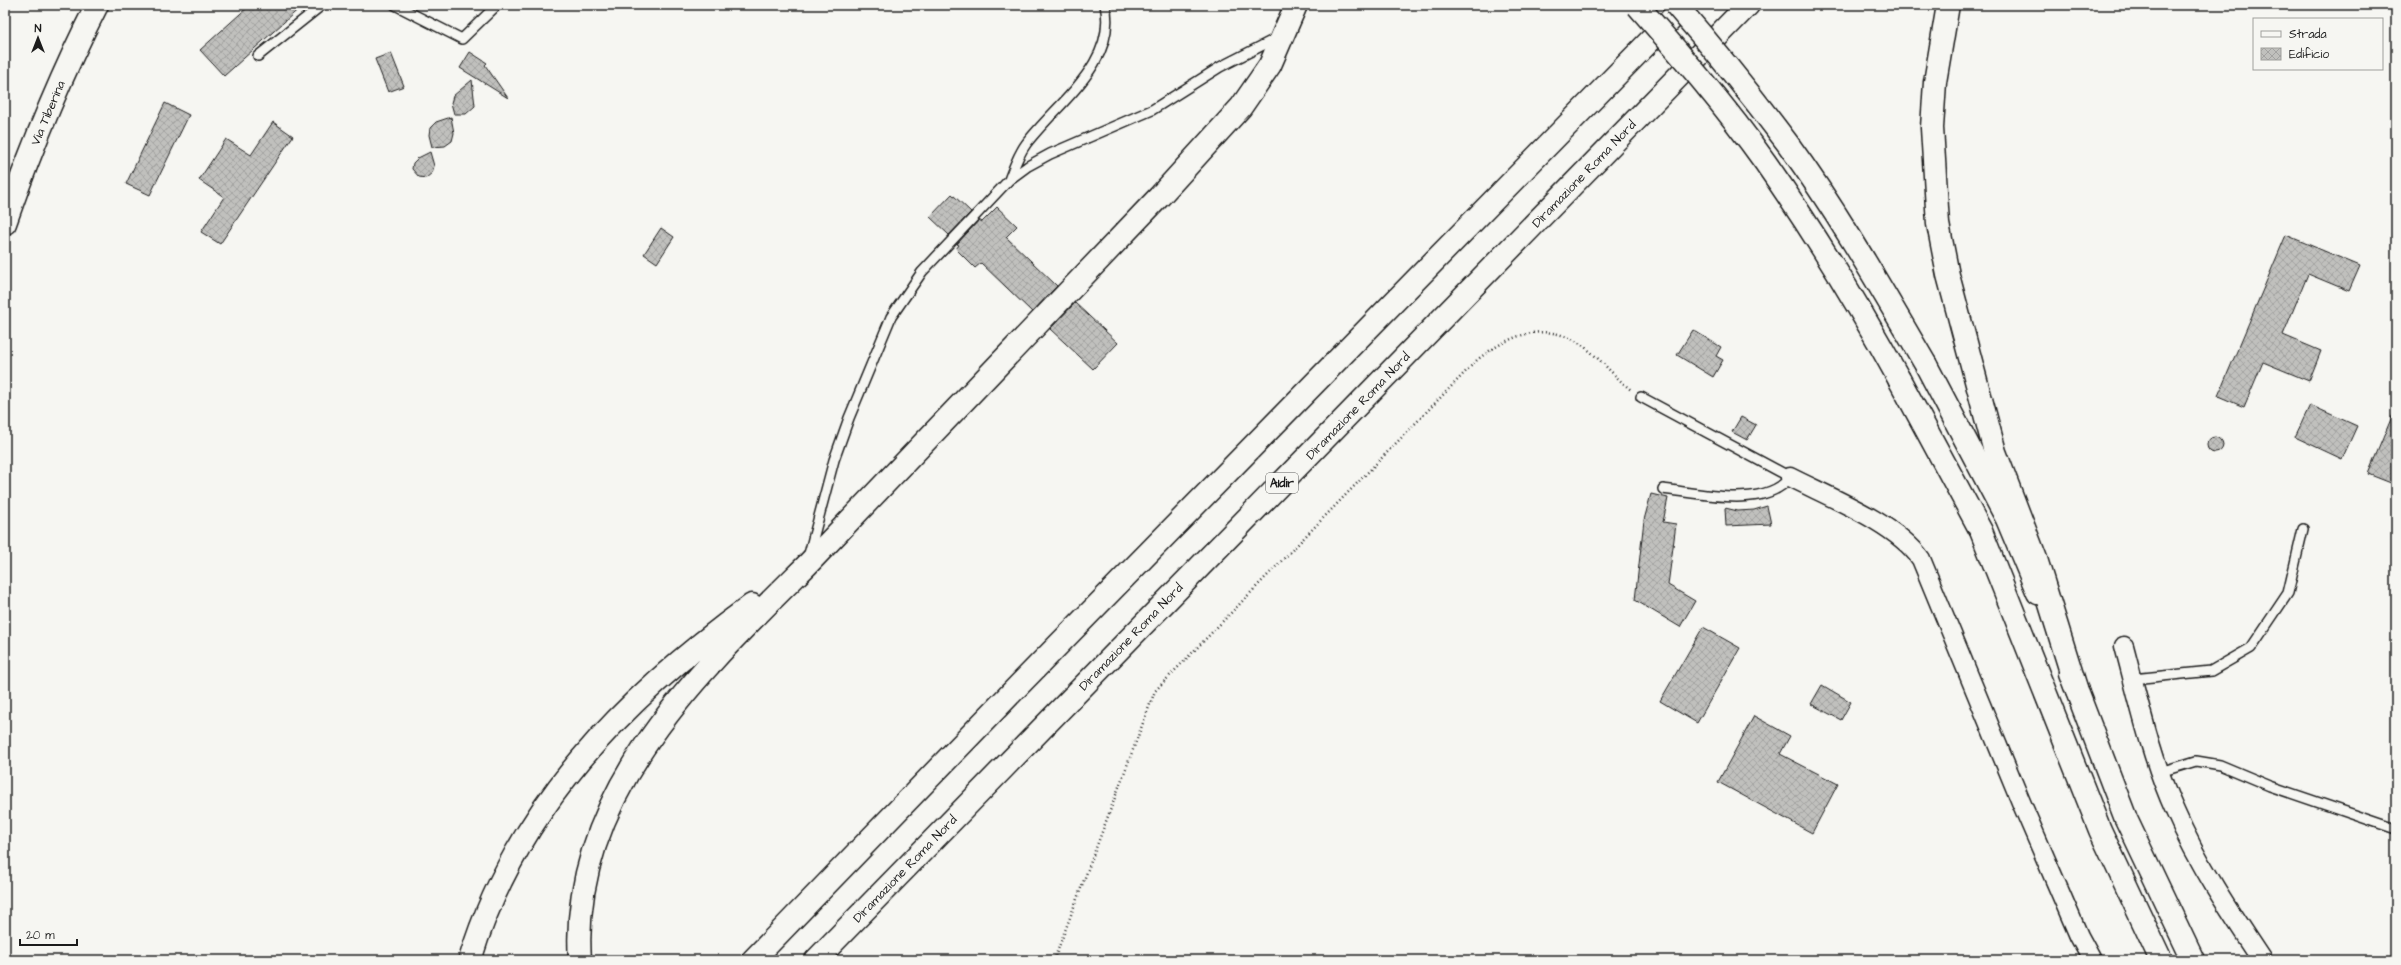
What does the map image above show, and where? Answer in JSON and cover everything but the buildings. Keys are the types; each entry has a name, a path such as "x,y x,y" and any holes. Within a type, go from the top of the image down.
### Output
{"main road":[{"name":"Via Tiberina","path":"5,223 20,179 82,34 97,5"},
{"path":"580,960 580,920 588,866 603,822 634,764 662,721 688,689 751,621 807,565 1159,197 1241,107 1266,73 1296,5"},
{"path":"1638,5 1699,76 1765,162 1818,240 1899,378 1981,531 2100,830 2161,960"},
{"path":"1676,5 1722,58 1788,145 1842,224 1926,365 2007,519 2077,691 2126,819 2193,960"},
{"path":"753,960 1021,682 1685,5"},
{"name":"Diramazione Roma Nord","path":"816,960 1748,5"},
{"path":"1948,5 1935,82 1932,128 1938,224 1948,275 1995,452 2036,559 2077,691"},
{"path":"470,960 499,886 522,842 544,805 592,746 662,675 737,616 807,565"}],"street":[{"path":"1790,477 1888,527 1906,541 1921,559 2021,802 2079,936 2092,960"},
{"path":"2124,646 2150,747 2175,811 2216,891 2262,960"}],"lane":[{"path":"258,56 322,5"},
{"path":"395,5 462,39 497,5"},
{"path":"1010,180 1018,157 1026,144 1071,94 1099,55 1107,32 1105,5"},
{"path":"807,565 834,460 891,317 922,272 1010,180 1028,166 1050,154 1152,110 1220,67 1284,34"},
{"path":"1641,397 1790,477 1784,484 1774,491 1750,496 1737,497 1663,489"},
{"path":"2133,679 2211,671 2251,648 2288,593 2303,529"},
{"path":"2160,772 2196,761 2220,765 2270,786 2396,829"}],"path":[{"path":"1054,960 1155,691 1477,360 1491,349 1518,335 1539,332 1554,334 1581,345 1641,397"}]}
